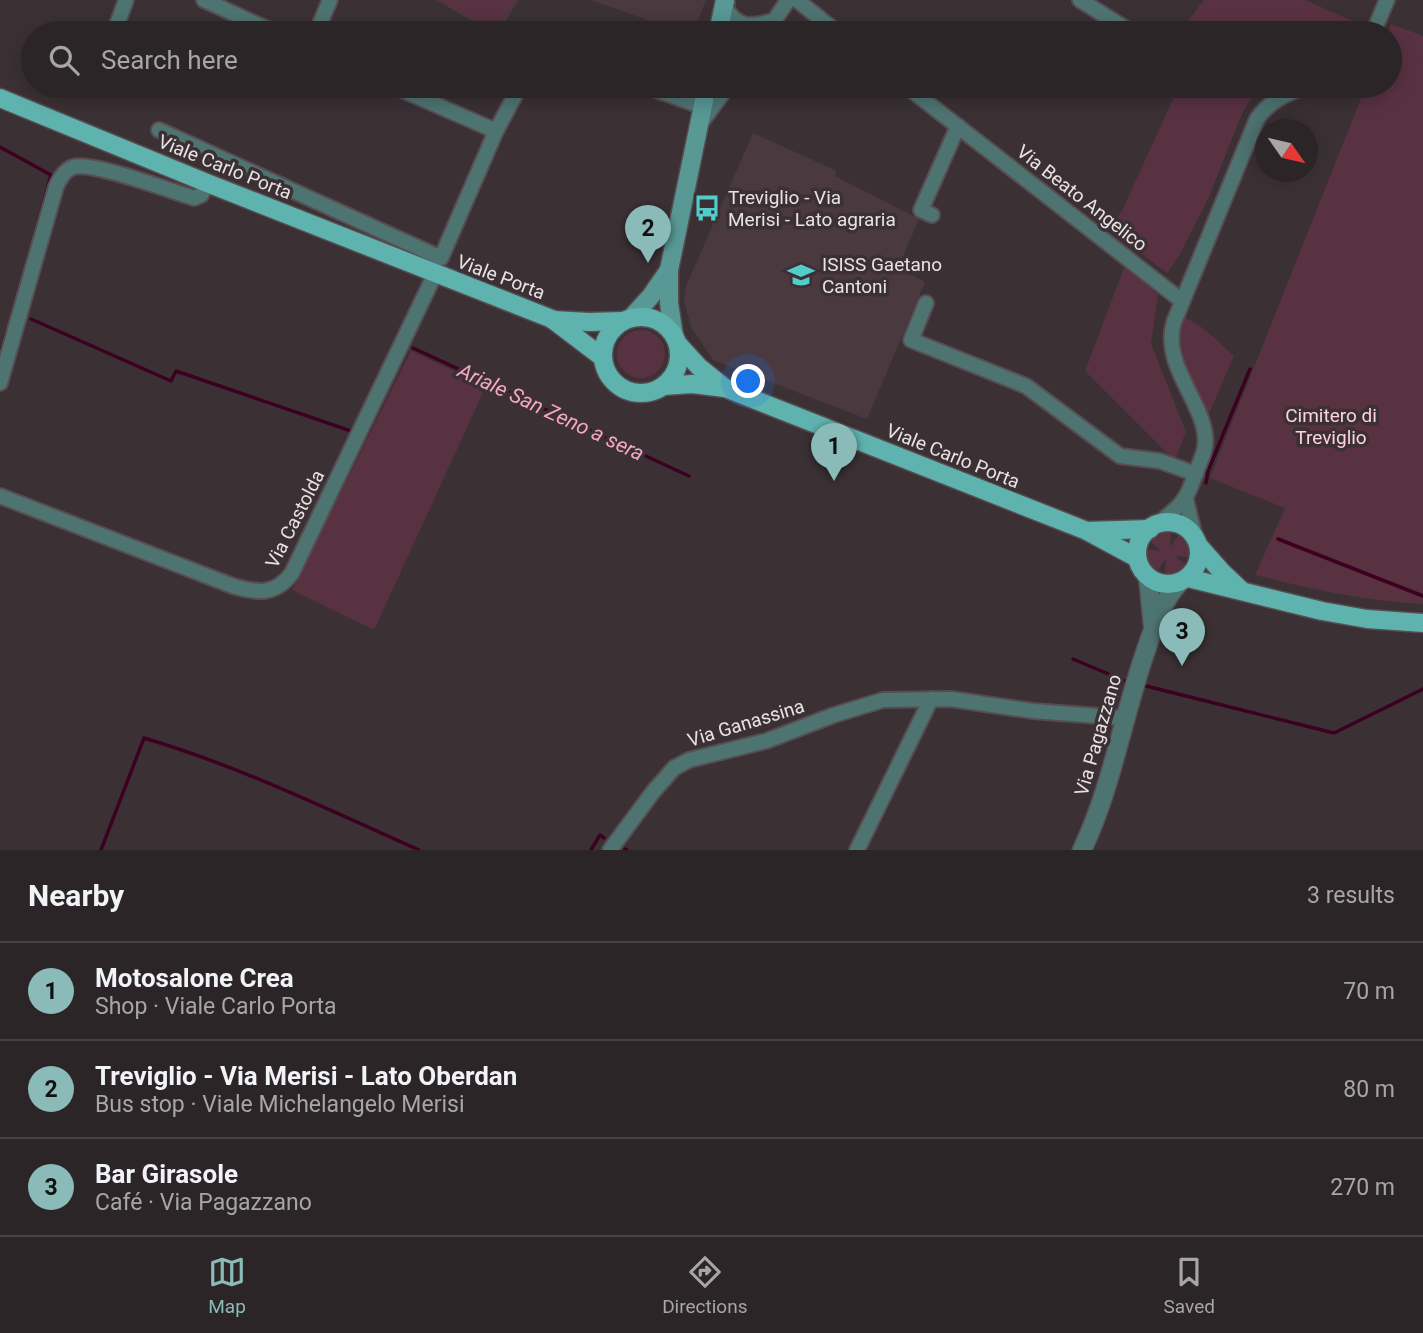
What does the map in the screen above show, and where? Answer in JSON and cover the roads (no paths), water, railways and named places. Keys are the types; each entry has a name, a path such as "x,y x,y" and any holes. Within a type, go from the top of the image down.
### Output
{"main road":[{"path":"721,21 726,2"},
{"name":"Viale Carlo Porta","path":"0,98 435,274"},
{"path":"663,386 677,367 676,340 669,303 669,270 705,98"},
{"path":"552,320 602,357 607,336 651,296 669,270"},
{"name":"Viale Porta","path":"435,274 552,320"},
{"name":"Viale Carlo Porta","path":"552,320 589,322 652,318 662,323 699,366 725,387"},
{"name":"Viale Carlo Porta","path":"602,357 611,379 630,391 641,393 663,386 692,384 725,387 1087,531 1138,558"},
{"name":"Viale Carlo Porta","path":"1087,531 1154,526 1170,522 1180,524 1197,542"},
{"path":"1154,526 1139,542 1138,558 1148,578 1163,584 1183,581 1242,591 1367,619 1423,623"},
{"path":"1183,581 1198,564 1197,542"},
{"path":"1197,542 1242,591"}],"street":[{"path":"118,21 126,0"},
{"path":"204,0 250,21"},
{"path":"321,21 330,0"},
{"path":"772,21 776,20 788,0"},
{"path":"797,0 823,21"},
{"path":"1080,0 1114,21"},
{"path":"1379,21 1387,0"},
{"path":"726,2 730,17 736,21"},
{"path":"420,98 496,131"},
{"path":"159,130 441,258 496,131 514,98"},
{"path":"667,98 701,116 717,98"},
{"name":"Via Beato Angelico","path":"922,98 1182,301"},
{"path":"1154,526 1186,500 1205,447 1200,420 1175,361 1171,343 1172,328 1257,119 1277,98"},
{"path":"932,215 920,210 958,126"},
{"path":"0,383 56,187 66,172 74,167 92,166 194,198 201,195 207,183"},
{"name":"Via Castolda","path":"0,496 233,586 267,593 281,587 292,573 435,274"},
{"path":"926,303 911,340 1026,386 1120,456 1160,460 1196,474"},
{"path":"1186,500 1197,542"},
{"name":"Via Pagazzano","path":"1148,578 1153,631"},
{"name":"Via Pagazzano","path":"1082,850 1098,810 1153,631 1170,593 1183,581"},
{"path":"857,850 931,699"},
{"name":"Via Ganassina","path":"610,850 674,768 689,760 766,741 883,700 931,699 1125,718"}],"waterway":[{"path":"0,147 51,175 35,235"},
{"name":"Ariale San Zeno a sera","path":"31,319 171,381 176,371 351,431 356,425"},
{"path":"0,354 10,323"},
{"name":"Ariale San Zeno a sera","path":"413,348 689,476"},
{"path":"1206,483 1208,471 1250,369"},
{"path":"1278,539 1423,596"},
{"name":"Ariale San Zeno a sera","path":"1073,659 1125,681"},
{"name":"Ariale San Zeno a sera","path":"1146,686 1334,733 1423,689"},
{"path":"101,850 144,738 249,775 419,850"},
{"path":"591,850 600,835 604,838"}],"place":[{"name":"Treviglio - Via Merisi - Lato agraria","path":"707,208"},
{"name":"Treviglio - Via Merisi - Lato Oberdan","path":"648,263"},
{"name":"ISISS Gaetano Cantoni","path":"801,275"},
{"name":"Motosalone Crea","path":"834,481"},
{"name":"Bar Girasole","path":"1182,666"}],"park label":[{"name":"Cimitero di Treviglio","path":"1331,426"}]}
